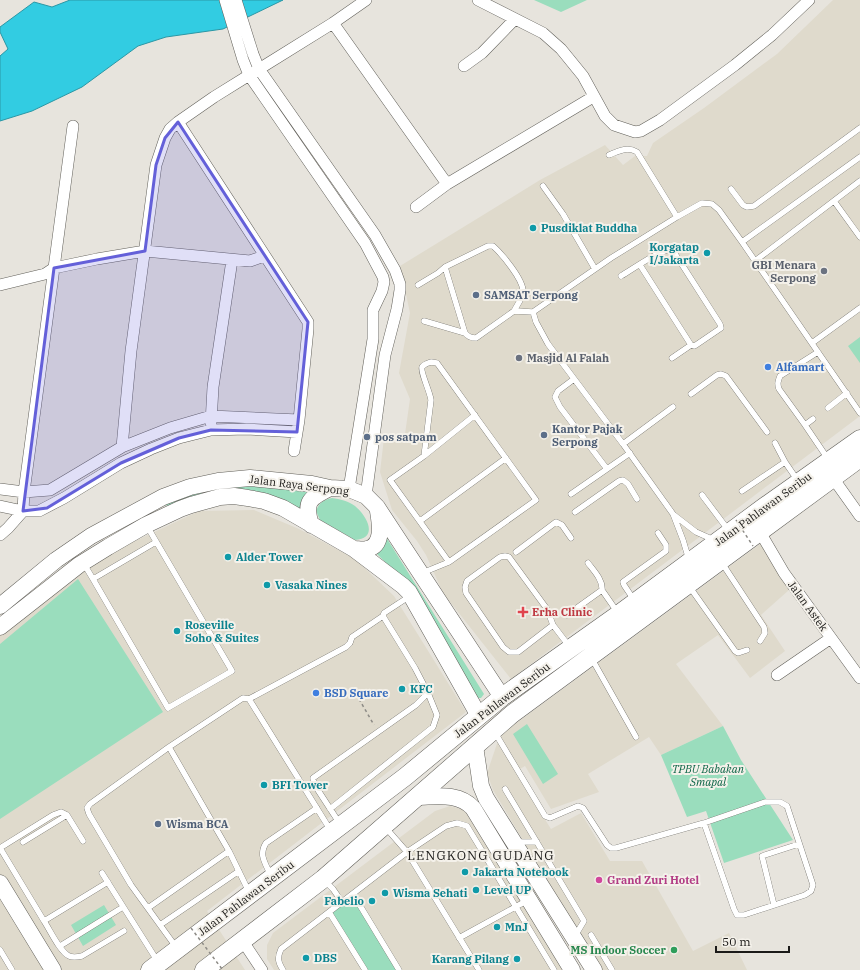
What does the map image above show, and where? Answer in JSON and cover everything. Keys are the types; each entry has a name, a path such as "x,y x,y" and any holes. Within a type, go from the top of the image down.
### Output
{"main road":[{"name":"Jalan Pahlawan Seribu","path":"204,970 323,879 512,714 720,561 756,539 831,470 860,439"},
{"name":"Jalan Pahlawan Seribu","path":"154,967 337,830 405,777 502,697 619,614 728,531 799,483 860,458"},
{"name":"Jalan Raya Serpong","path":"0,606 56,560 91,536 137,510 178,491 197,485 231,479 250,478 349,489 366,496 377,507 422,573 502,697"},
{"path":"311,524 307,508 309,501 330,488"},
{"name":"Jalan Raya Serpong","path":"0,626 84,562 146,525 191,505 220,498 234,496 264,501 283,508 354,548 403,586 410,595 479,716"},
{"path":"354,548 367,549 377,541 380,529 377,507"},
{"path":"137,510 146,525"},
{"path":"475,746 481,786 486,798 574,938 595,962"},
{"path":"416,797 453,797 461,798 468,802 473,808 522,902 572,970"},
{"path":"473,808 486,798"},
{"path":"0,883 5,902 50,969"}],"street":[{"path":"225,0 249,75 365,243 383,277 384,285 373,310 373,339 349,489"},
{"path":"236,0 259,68 375,235 398,278 400,290 397,309 385,355 366,496"},
{"path":"122,447 131,351 156,165 165,138 170,129 178,122 259,68 333,23 366,0"},
{"path":"478,0 544,33 561,49 583,76 605,116 614,125 629,131 641,131 660,120 735,65 772,35 809,0"},
{"path":"464,66 482,53 515,19"},
{"path":"333,23 447,184"},
{"path":"416,207 447,184 593,96"},
{"path":"178,122 308,322 299,420 294,451"},
{"path":"0,535 23,511 24,492 73,126"},
{"path":"0,285 45,274 54,268 145,251 250,261 264,256"},
{"path":"212,430 211,416 213,387 232,260"},
{"path":"0,489 24,492 50,490 122,447 170,428 211,416 299,420"},
{"path":"0,506 23,511 39,511 47,508 121,463 179,438 212,430 246,429 297,432"},
{"path":"355,451 371,454"},
{"path":"831,470 860,516"},
{"name":"Jalan Astek","path":"756,539 784,573 860,676"},
{"path":"777,675 831,638"},
{"path":"242,940 262,970"}],"lane":[{"path":"731,189 742,205 747,207 754,206 860,128"},
{"path":"609,155 625,149 632,149 637,152 677,217"},
{"path":"742,242 860,157"},
{"path":"755,260 860,182"},
{"path":"543,186 563,214 596,269"},
{"path":"834,201 860,237"},
{"path":"514,311 534,312 596,269 677,217 702,203 712,204 719,210 755,260 860,413"},
{"path":"418,285 445,267 488,246 493,246 501,253 522,284 522,296 514,311 508,317 476,338 469,337 465,333 424,320"},
{"path":"621,276 666,250 672,249 716,318 721,328 696,345 691,345 672,358"},
{"path":"640,265 691,345"},
{"path":"445,267 465,333"},
{"path":"812,343 860,308"},
{"path":"534,312 536,322 548,344 632,455 673,514 684,540 689,562"},
{"path":"818,352 780,376 778,384 779,389 805,425 831,470"},
{"path":"422,573 449,562 536,500 437,363 431,362 424,365 422,369 430,392 431,400 424,456"},
{"path":"691,394 717,375 721,374 726,376 767,432"},
{"path":"574,379 558,391 555,396 560,407 607,469"},
{"path":"828,408 847,393"},
{"path":"623,444 673,407"},
{"path":"449,562 390,480 424,456 475,415"},
{"path":"805,425 813,419"},
{"path":"775,443 785,462 799,483"},
{"path":"571,494 607,469 632,455"},
{"path":"420,521 506,458"},
{"path":"742,491 785,462"},
{"path":"575,512 619,480 624,480 628,484 637,499"},
{"path":"702,495 728,531"},
{"path":"673,514 696,532 728,531"},
{"path":"516,552 556,522 562,525 570,538"},
{"path":"84,562 168,708 232,671 146,525"},
{"path":"635,602 623,582 666,551 666,545 658,533"},
{"path":"93,579 156,542"},
{"path":"553,625 518,652 509,652 503,647 466,593 465,587 467,581 500,557 509,557 548,609 553,625 571,648"},
{"path":"720,561 764,628 765,633 760,641"},
{"path":"588,563 599,577 602,590 619,614"},
{"path":"688,584 735,651 738,654 748,650"},
{"path":"566,615 602,590"},
{"path":"178,949 131,885 89,814 87,808 90,804 169,747 243,698 249,699 346,647 350,643 352,637 410,595"},
{"path":"330,808 433,727 437,715 415,668 383,616"},
{"path":"591,657 636,737"},
{"path":"337,830 330,808 314,784 313,778 416,705 428,693"},
{"path":"249,699 316,808 337,830"},
{"path":"493,730 545,816 550,818 578,806 583,808 607,845 611,848 616,848 704,823 765,802 780,802 787,806 813,885 810,891 805,895 744,915 737,915 704,823"},
{"path":"169,747 229,851 250,894"},
{"path":"505,789 584,921 574,938"},
{"path":"272,878 262,854 262,849 266,843 316,808"},
{"path":"83,841 67,815 61,812 53,814 0,848 44,921 68,956 75,958 82,956 124,931"},
{"path":"23,842 67,815"},
{"path":"283,970 279,964 278,956 281,949 406,852 446,826 457,823 467,826 522,902 554,970"},
{"path":"384,825 406,852 479,970"},
{"path":"514,842 537,842"},
{"path":"774,905 762,856 799,844"},
{"path":"148,908 229,851"},
{"path":"160,925 239,871"},
{"path":"102,873 123,907 154,967"},
{"path":"323,879 333,889 342,902"},
{"path":"44,921 108,882"},
{"path":"353,894 399,970"},
{"path":"459,938 522,902"},
{"path":"60,946 123,907"},
{"path":"329,912 365,970"},
{"path":"591,935 595,962 612,970"},
{"path":"0,950 12,970"}],"path":[{"path":"728,531 756,539"},
{"path":"359,699 378,732"},
{"path":"191,928 222,969"}],"highlighted area":[{"path":"178,122 308,322 297,432 211,430 179,438 121,463 47,508 23,511 54,268 145,251 156,165 165,138"}],"shaded area":[{"path":"833,0 860,0 860,416 511,679 443,593 426,555 417,541 392,510 380,472 384,438 404,441 410,399 399,373 410,313 400,266 540,180 605,145 623,165 635,156 647,156 653,143 704,108 777,54"},
{"path":"254,510 299,529 355,559 394,596 466,712 207,911 245,970 0,970 0,634 84,565 199,511"},
{"path":"763,542 789,590 761,615 785,651 750,678 718,635 676,664 723,726 661,755 649,737 588,774 599,792 551,809 525,766 515,772 551,829 581,813 610,861 642,861 693,951 729,933 747,970 601,970 493,790 487,773 500,735"},
{"path":"450,806 464,810 474,820 564,970 274,970 267,959 267,945 273,933 435,811"}],"green space":[{"path":"534,0 587,0 561,12"},
{"path":"860,337 860,363 848,346"},
{"path":"228,484 306,490 307,492 298,512 268,500 170,506 164,505 144,509"},
{"path":"332,498 350,503 359,510 367,521 369,531 367,535 355,540 320,520 316,511 317,508 322,502"},
{"path":"386,537 484,694 481,698 478,698 397,574 374,551"},
{"path":"78,579 163,712 0,819 0,644"},
{"path":"527,724 558,774 543,784 513,734"},
{"name":"TPBU Babakan Smapal","path":"723,726 741,760 793,840 724,863 706,811 687,817 661,755"},
{"path":"353,894 399,970 365,970 329,912"},
{"path":"104,905 116,925 83,946 71,925"}],"water":[{"path":"70,0 283,0 223,29 166,37 138,46 82,87 32,111 0,121 0,56 8,49 0,32 0,27 34,2 52,7"}],"place":[{"name":"Pusdiklat Buddha","path":"533,228"},
{"name":"Korgatap I/Jakarta","path":"707,253"},
{"name":"GBI Menara Serpong","path":"824,271"},
{"name":"SAMSAT Serpong","path":"476,295"},
{"name":"Masjid Al Falah","path":"519,358"},
{"name":"Alfamart","path":"768,367"},
{"name":"Kantor Pajak Serpong","path":"544,435"},
{"name":"pos satpam","path":"367,437"},
{"name":"Alder Tower","path":"228,557"},
{"name":"Vasaka Nines","path":"267,585"},
{"name":"Erha Clinic","path":"523,612"},
{"name":"Roseville Soho & Suites","path":"177,631"},
{"name":"KFC","path":"402,689"},
{"name":"BSD Square","path":"316,693"},
{"name":"BFI Tower","path":"264,785"},
{"name":"Wisma BCA","path":"158,824"},
{"name":"Jakarta Notebook","path":"465,872"},
{"name":"Grand Zuri Hotel","path":"599,880"},
{"name":"Level UP","path":"476,890"},
{"name":"Wisma Sehati","path":"385,893"},
{"name":"Fabelio","path":"372,901"},
{"name":"MnJ","path":"497,927"},
{"name":"MS Indoor Soccer","path":"674,950"},
{"name":"DBS","path":"306,958"},
{"name":"Karang Pilang","path":"517,959"}],"district":[{"name":"LENGKONG GUDANG","path":"481,855"}]}
